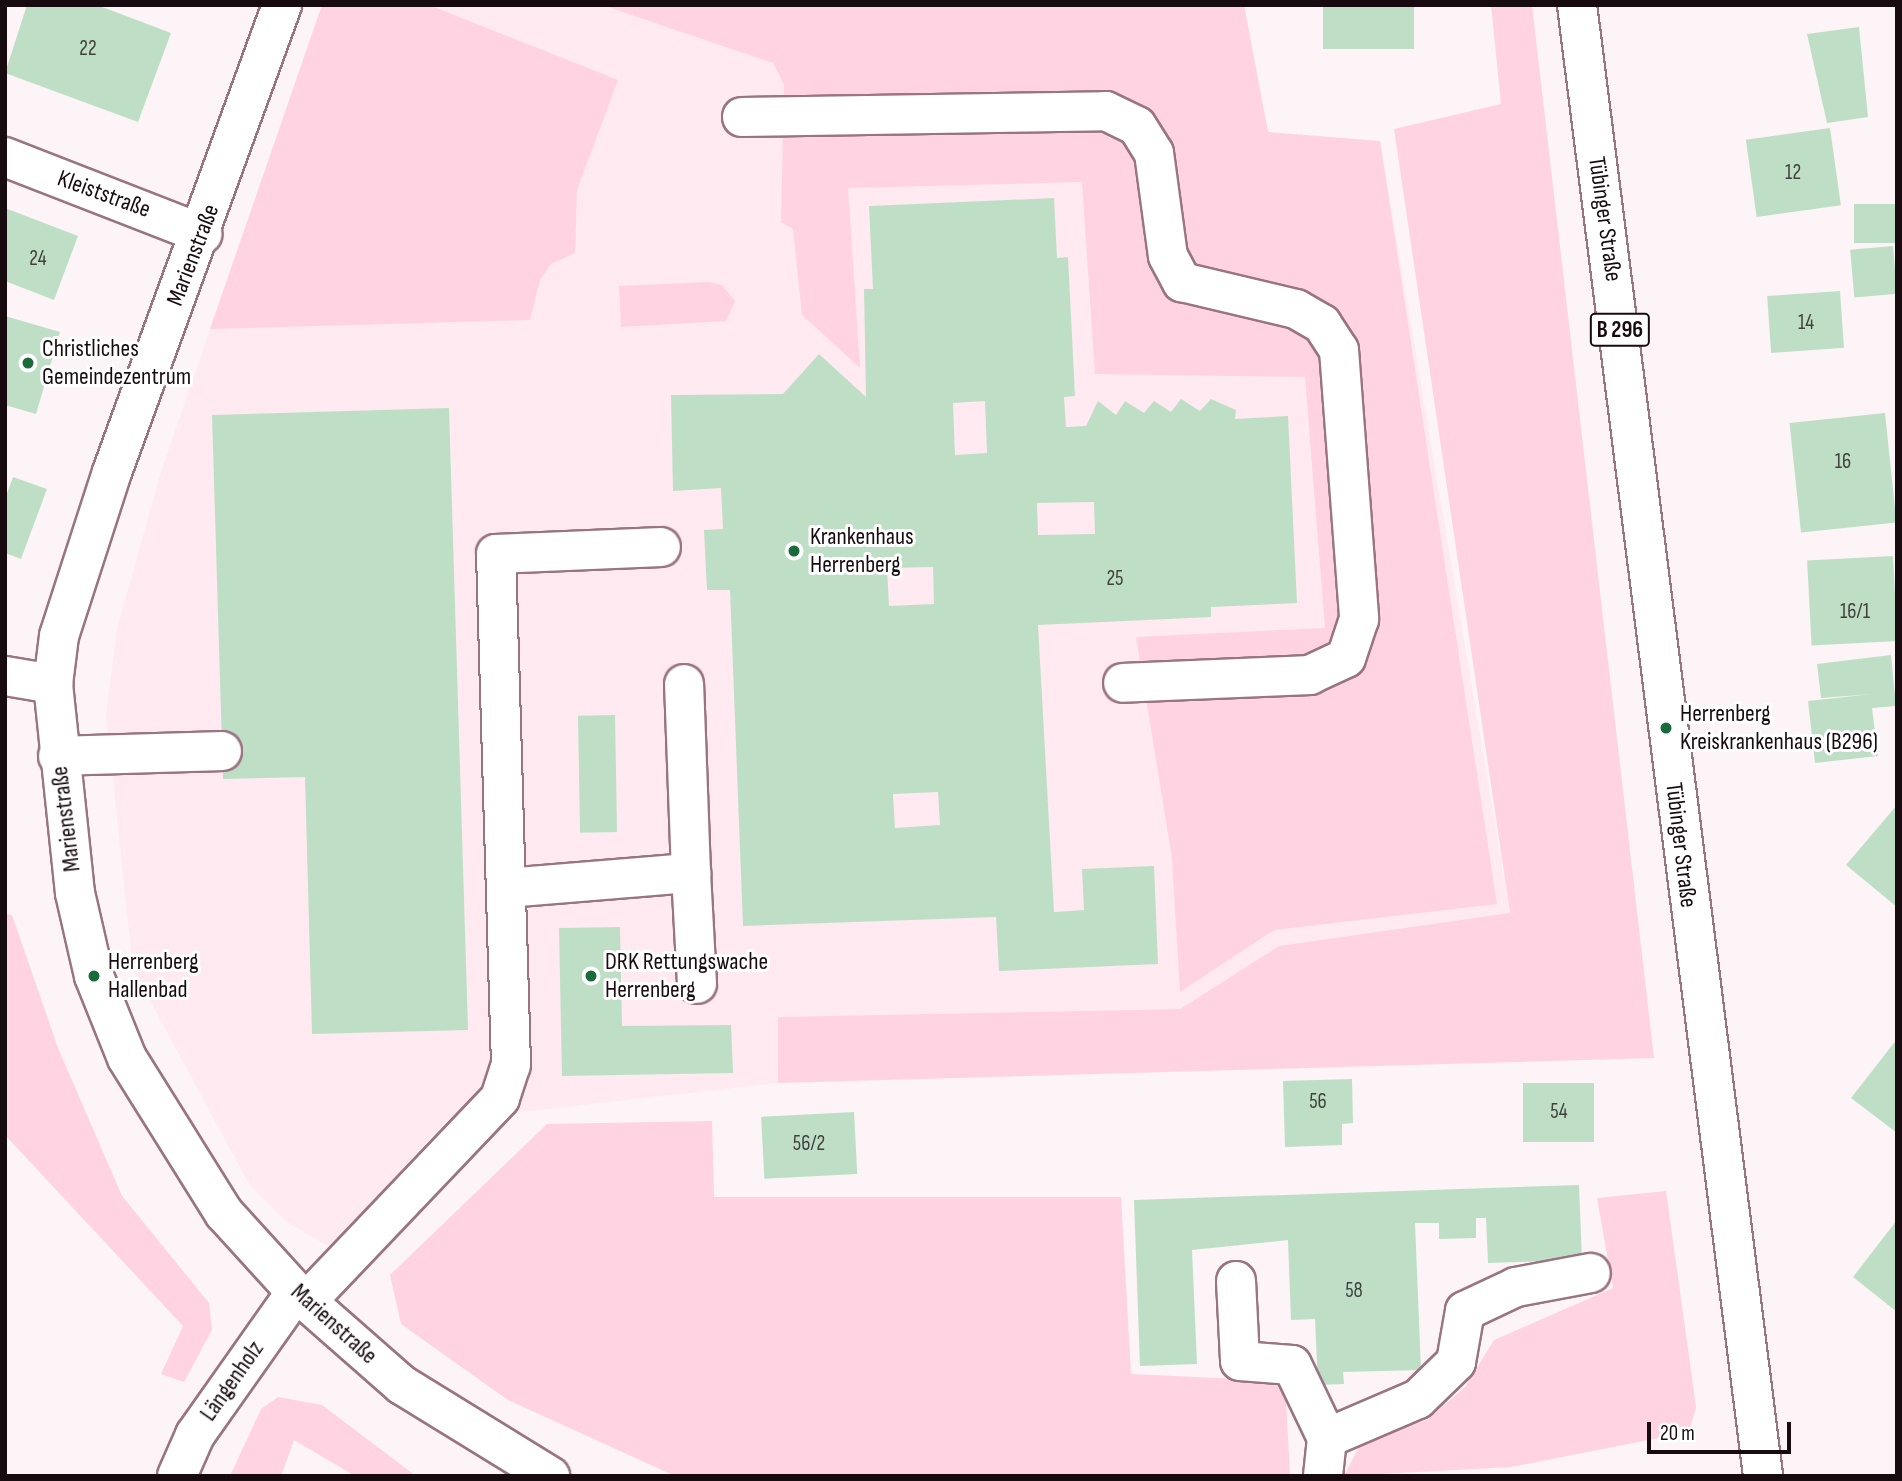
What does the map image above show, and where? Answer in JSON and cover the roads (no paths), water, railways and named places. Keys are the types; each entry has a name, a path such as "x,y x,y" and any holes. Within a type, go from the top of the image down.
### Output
{"street":[{"name":"Marienstraße","path":"282,5 202,234 71,589 54,684 58,756 91,964 127,1058 224,1213 301,1296 402,1385 550,1476"},
{"name":"Tübinger Straße","path":"1577,5 1656,655 1763,1476"},
{"path":"743,117 1106,111 1137,126 1153,153 1168,256 1182,282 1296,309 1322,324 1339,350 1359,619 1346,658 1310,675 1123,683"},
{"name":"Kleiststraße","path":"5,157 202,234"},
{"name":"Längenholz","path":"177,1476 195,1435 301,1296 500,1098 511,1065 508,888 496,554 661,547"},
{"path":"5,676 54,684"},
{"path":"684,684 697,984"},
{"path":"58,756 222,751"},
{"path":"508,888 691,873"},
{"path":"1327,1438 1418,1399 1456,1362 1465,1311 1516,1287 1591,1273"},
{"path":"1236,1281 1240,1361 1292,1365 1327,1438 1323,1476"}],"place":[{"name":"Christliches Gemeindezentrum","path":"28,363"},
{"name":"Krankenhaus Herrenberg","path":"794,551"},
{"name":"Herrenberg Kreiskrankenhaus (B296)","path":"1666,728"},
{"name":"Herrenberg Hallenbad","path":"94,976"},
{"name":"DRK Rettungswache Herrenberg","path":"591,976"}]}
